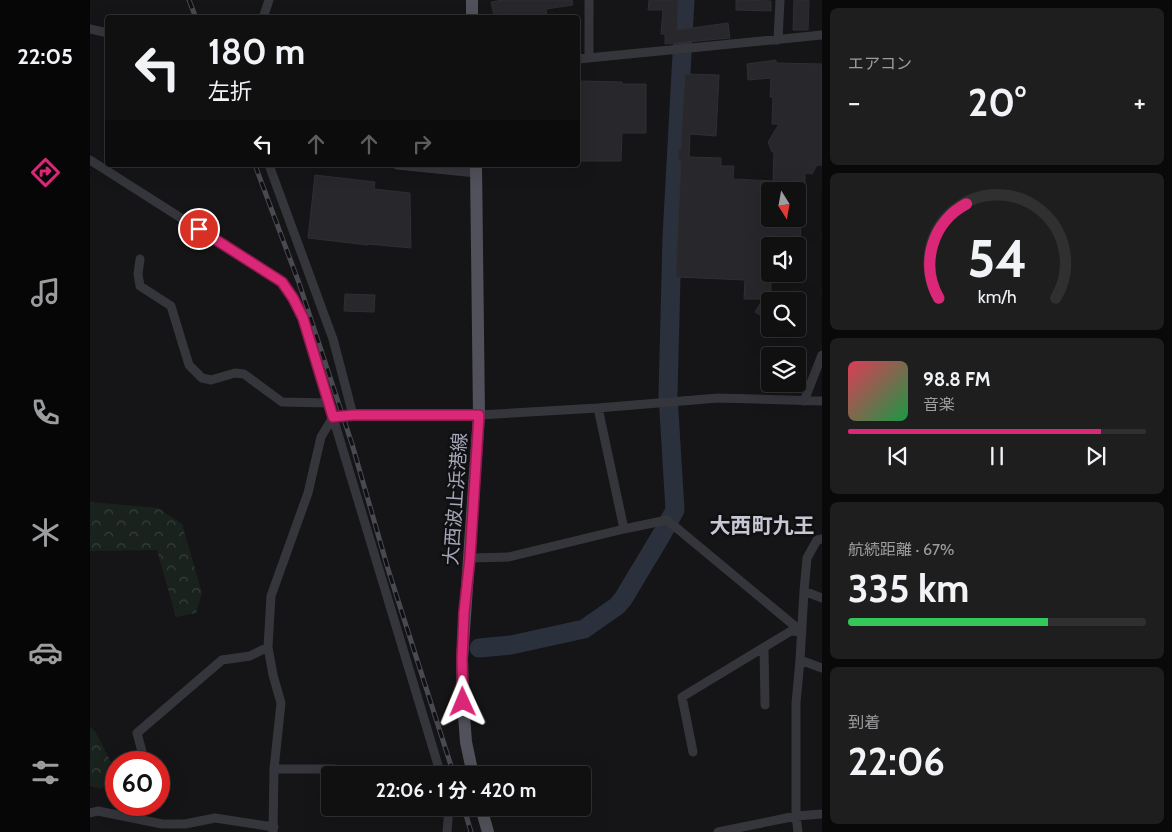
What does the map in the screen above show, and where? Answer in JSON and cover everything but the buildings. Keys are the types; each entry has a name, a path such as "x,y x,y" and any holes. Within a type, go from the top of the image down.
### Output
{"main road":[{"path":"472,0 472,15"},
{"name":"大西波止浜港線","path":"471,766 466,742 462,659 479,415 476,169"},
{"path":"483,816 488,832"}],"street":[{"path":"265,15 269,0"},
{"path":"589,0 589,58"},
{"path":"778,40 780,0"},
{"path":"90,30 105,32"},
{"path":"580,59 822,35"},
{"path":"90,160 282,282 293,298 303,318 438,766"},
{"path":"270,167 333,339 353,415"},
{"path":"436,167 476,169"},
{"path":"140,259 138,274 140,286 171,306 189,365 202,378 211,380 235,374 244,374 282,402 329,403"},
{"path":"804,401 822,355"},
{"path":"333,417 353,415 479,415 718,398 822,401"},
{"path":"598,408 624,529"},
{"path":"123,816 162,824 185,824 215,818 273,829 274,769 281,703 268,647 271,596 308,492 321,437 333,417"},
{"path":"470,558 509,557 667,520 802,632"},
{"path":"798,832 796,816 796,703 804,591 807,558 817,540 822,538"},
{"path":"804,591 822,598"},
{"path":"693,752 682,697 791,631 802,632"},
{"path":"142,751 137,733 222,660 250,656 268,647"},
{"path":"764,648 764,705"},
{"path":"800,660 822,668"},
{"path":"274,769 321,769"},
{"path":"90,813 98,811 105,812"},
{"path":"718,832 796,816 822,814"},
{"path":"447,832 448,816"}],"green space":[{"path":"90,502 158,508 182,524 202,593 196,613 176,617 157,550 90,551"},
{"path":"90,727 95,731 105,751 105,786 101,789 90,786"}],"waterway":[{"path":"479,648 511,645 584,629 617,606 623,599 675,510 668,395 672,237 685,0"}],"railway":[{"path":"189,0 195,15"},
{"path":"256,167 299,283 352,444 388,569 451,766"},
{"path":"466,816 471,832"}],"district":[{"name":"大西町九王","path":"762,526"}],"route":[{"path":"199,229 282,282 303,318 333,417 353,415 479,415 470,558 464,612 463,702"}]}
